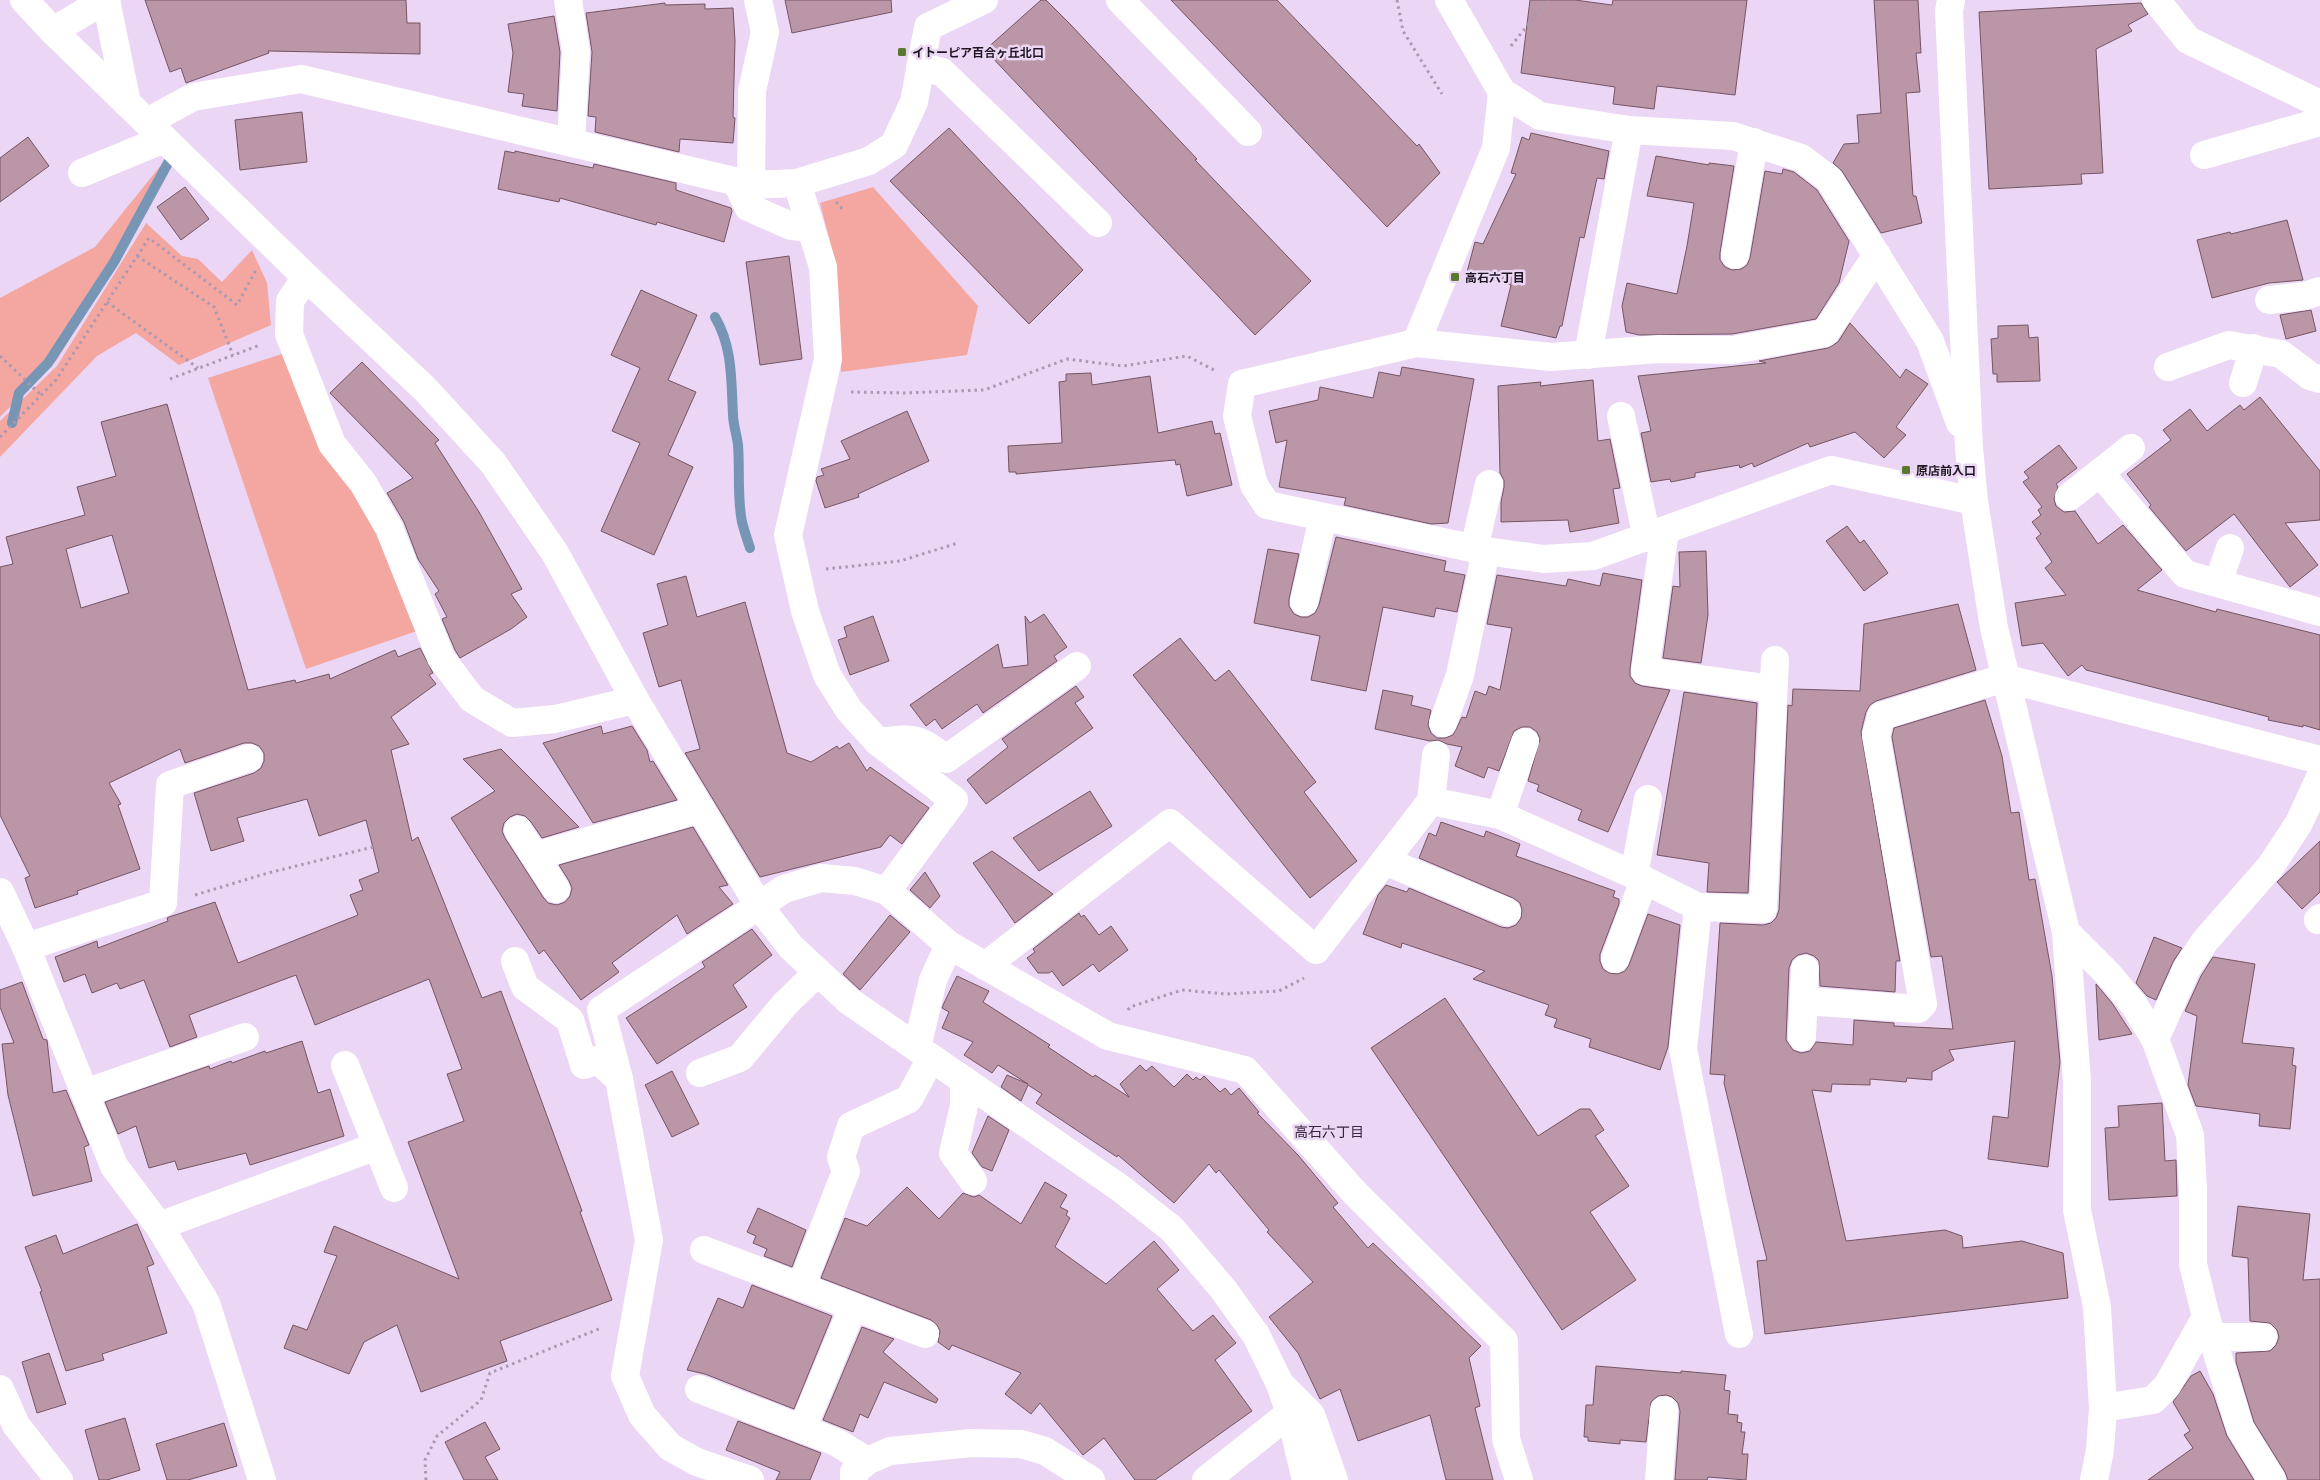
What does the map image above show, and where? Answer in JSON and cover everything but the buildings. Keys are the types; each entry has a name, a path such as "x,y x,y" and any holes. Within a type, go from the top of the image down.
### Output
{"street":[{"path":"24,0 53,31 306,277 426,390 494,463 555,553 635,700 759,906 790,947 849,1001 1120,1188 1172,1229 1224,1289 1256,1335 1280,1384 1290,1413 1306,1480"},
{"path":"53,31 105,0 127,103"},
{"path":"568,0 576,51 571,142"},
{"path":"758,0 765,32 752,90 744,183 748,207 791,226 811,228"},
{"path":"82,172 156,131 193,98 301,79 744,183 797,183 870,161 894,145 914,102 928,26 950,7 984,0"},
{"path":"1120,0 1248,132"},
{"path":"1449,0 1496,82 1540,116 1629,130 1733,136 1801,158 1828,179 1930,341 1969,448"},
{"path":"1950,0 1969,448 1974,501 1994,628 2004,678 2066,932 2077,1082 2077,1210 2097,1307 2103,1408 2100,1450 2094,1480"},
{"path":"2156,0 2188,40 2320,104"},
{"path":"920,67 942,72 1098,223"},
{"path":"1416,343 1496,148 1496,82"},
{"path":"2204,155 2320,122"},
{"path":"1588,354 1629,130"},
{"path":"1734,255 1754,142"},
{"path":"797,183 823,277 828,359 788,536 805,611 827,675 850,710 878,742 954,800 887,891"},
{"path":"1877,255 1826,333 1732,350 1660,349 1551,357 1416,343 1242,384 1237,416 1254,485 1267,505 1480,550 1544,559 1593,556 1831,470 1974,501"},
{"path":"306,277 290,301 289,334 332,444 362,483 390,528 441,658 472,699 512,723 555,720 635,700"},
{"path":"2269,300 2305,296 2320,290"},
{"path":"2168,367 2229,344 2281,354 2310,376 2320,379"},
{"path":"2243,383 2254,348"},
{"path":"1621,416 1656,534 1645,671 1772,689"},
{"path":"2069,496 2131,448"},
{"path":"2100,473 2185,574 2320,612"},
{"path":"1443,723 1460,675 1489,484"},
{"path":"1304,602 1323,516"},
{"path":"2218,583 2230,548"},
{"path":"1430,800 1500,815 1698,907 1763,909 1772,689 1775,660"},
{"path":"878,742 904,739 922,741 946,760 1077,666"},
{"path":"1804,1001 1918,1009 1923,1004 1876,736 1880,716 2004,678 2320,760"},
{"path":"1500,815 1525,742"},
{"path":"985,966 1170,823 1316,950 1430,800 1436,755"},
{"path":"26,947 163,903 170,785 248,758"},
{"path":"2155,1039 2187,968 2205,941 2270,867 2299,822 2320,777"},
{"path":"1615,959 1639,878 1648,799"},
{"path":"535,856 701,809"},
{"path":"518,830 556,889"},
{"path":"1385,861 1507,912"},
{"path":"750,1480 697,1462 670,1448 642,1415 625,1376 649,1240 619,1079 601,1010 784,889 821,878 855,881 887,891 949,945 1108,1036 1245,1070 1356,1194 1504,1341 1506,1439 1519,1480"},
{"path":"0,892 26,947 114,1166 159,1226 206,1303 262,1480"},
{"path":"1698,907 1683,1049 1739,1334"},
{"path":"2066,932 2109,975 2134,1005 2155,1039 2190,1135 2193,1188 2193,1264 2209,1327 2240,1428 2272,1480"},
{"path":"801,1287 846,1171 841,1157 851,1126 909,1100 924,1053 933,980 949,945"},
{"path":"515,962 525,987 570,1020 584,1065 598,1060 619,1079"},
{"path":"1802,1037 1805,969"},
{"path":"700,1073 740,1058 785,1004 818,972"},
{"path":"84,1093 244,1037"},
{"path":"344,1065 394,1188"},
{"path":"964,1080 964,1106 952,1153 973,1182"},
{"path":"159,1226 377,1146"},
{"path":"704,1250 925,1334"},
{"path":"802,1429 853,1307"},
{"path":"2103,1408 2153,1400 2167,1386 2209,1327"},
{"path":"2209,1327 2263,1336"},
{"path":"1280,1384 1311,1415 1334,1480"},
{"path":"0,1389 16,1425 59,1480"},
{"path":"699,1389 836,1442 861,1471 890,1451 972,1443 1021,1444 1045,1451 1091,1480"},
{"path":"1659,1480 1664,1410"},
{"path":"1206,1480 1290,1413"}],"path":[{"path":"1397,0 1403,31 1442,94"},
{"path":"1496,82 1548,0"},
{"path":"0,436 56,380 149,238 237,305 253,272"},
{"path":"137,256 214,307 233,355"},
{"path":"107,302 198,368"},
{"path":"170,379 289,334"},
{"path":"0,356 41,395"},
{"path":"822,391 906,393 984,390 1067,359 1123,366 1187,356"},
{"path":"798,578 826,569 900,560 958,543"},
{"path":"163,903 268,873 374,847"},
{"path":"1108,1036 1130,1007 1182,990 1226,994 1279,991 1320,969 1316,950"},
{"path":"426,1480 425,1460 437,1436 482,1400 490,1373 605,1327"}],"shaded area":[{"path":"166,159 172,164 118,262 56,361 0,417 0,298 95,247"},
{"path":"873,187 978,306 967,355 841,372 836,265 820,203"},
{"path":"146,223 182,256 198,259 222,282 252,250 267,283 271,325 179,365 136,333 97,356 0,457 0,421 57,366"},
{"path":"285,353 370,515 417,631 306,669 208,378"}],"waterway":[{"path":"12,423 19,393 48,363 114,262 174,152"},
{"path":"715,317 725,340 730,364 733,418 738,445 740,513 750,548"}],"place":[{"name":"イトーピア百合ヶ丘北口","path":"902,52"},
{"name":"高石六丁目","path":"1455,277"},
{"name":"原店前入口","path":"1906,470"}],"district":[{"name":"高石六丁目","path":"1329,1131"}]}
